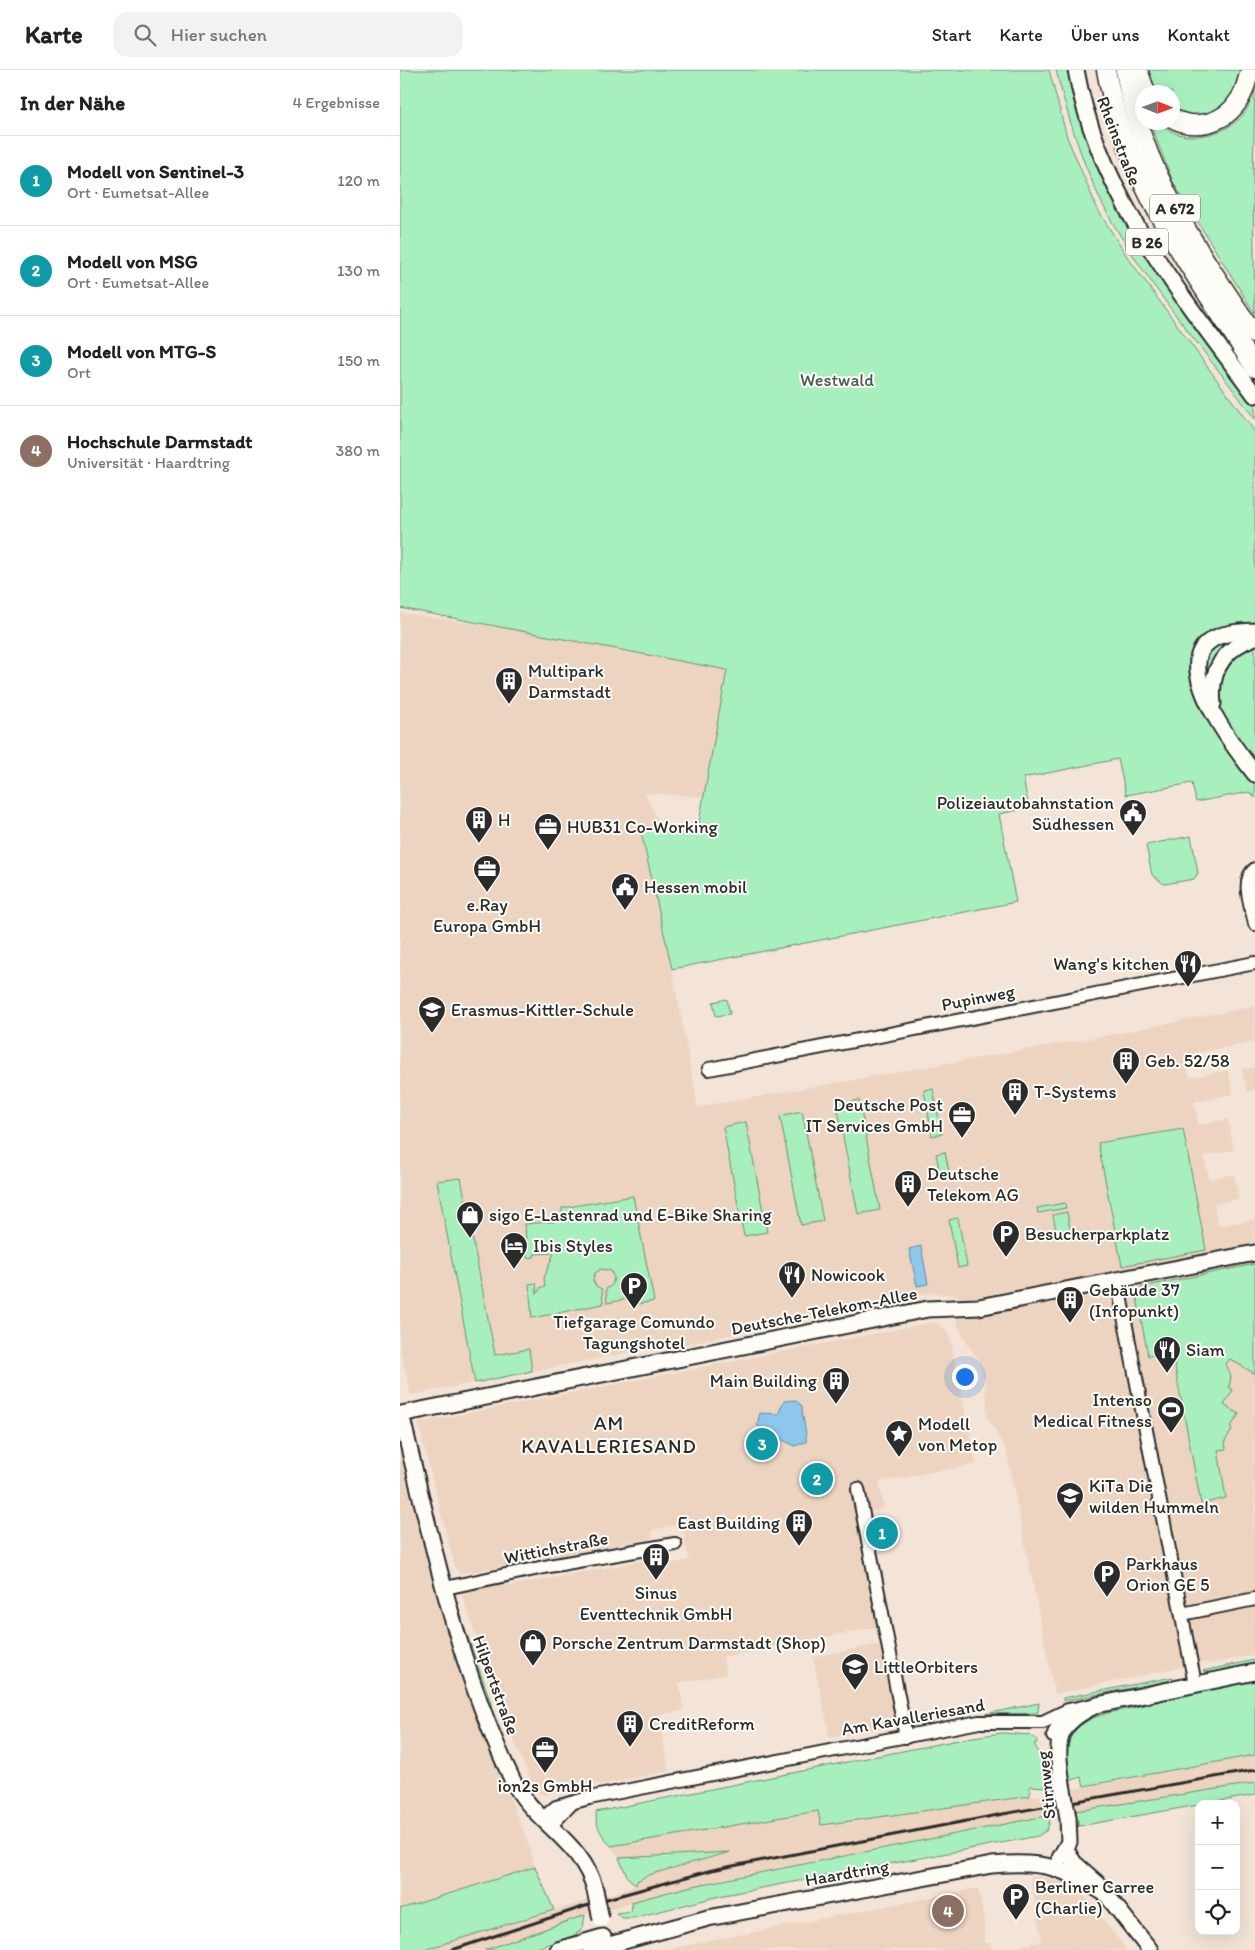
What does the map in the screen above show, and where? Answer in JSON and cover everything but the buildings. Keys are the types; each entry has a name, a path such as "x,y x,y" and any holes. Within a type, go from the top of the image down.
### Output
{"highway":[{"name":"A 672","path":"1106,70 1127,151 1148,196 1180,255 1255,368"},
{"name":"A 672","path":"1124,70 1139,128 1157,172 1194,241 1255,335"},
{"path":"1138,70 1143,85"},
{"path":"1180,122 1197,125 1220,119 1240,100 1250,70"}],"main road":[{"name":"Rheinstraße","path":"1076,70 1085,109 1099,150 1132,218 1206,330 1255,395"},
{"path":"1255,632 1217,637 1209,641 1201,651 1198,660 1198,676 1215,715 1255,774"},
{"path":"1215,715 1212,690 1218,664 1236,646 1255,637"},
{"name":"Deutsche-Telekom-Allee","path":"400,1412 928,1309 972,1308 1255,1253"},
{"name":"Hilpertstraße","path":"400,1412 445,1588 474,1685 508,1772 522,1797 546,1823 578,1852 587,1867 595,1890 601,1919 601,1946"},
{"name":"Am Kavalleriesand","path":"1098,1705 1255,1672"},
{"name":"Stirnweg","path":"1066,1850 1070,1839 1058,1755 1061,1737 1071,1720 1098,1705"},
{"path":"1042,1864 1059,1858 1066,1850"},
{"name":"Haardtring","path":"1066,1850 1074,1863 1098,1884 1150,1950"},
{"name":"Haardtring","path":"558,1950 601,1946 682,1925 765,1907 981,1867 1016,1863 1042,1864 1067,1873 1106,1894"}],"street":[{"path":"1255,869 1250,873 1247,882 1255,924"},
{"name":"Pupinweg","path":"709,1069 1255,963"},
{"path":"1117,1280 1195,1684"},
{"path":"858,1489 906,1737"},
{"name":"Wittichstraße","path":"445,1588 557,1565 675,1544"},
{"path":"1182,1614 1255,1599"},
{"path":"1053,1736 1058,1724 1064,1717 1098,1705"},
{"name":"Am Kavalleriesand","path":"546,1823 575,1801 979,1722 1043,1722 1068,1710 1098,1705"},
{"path":"1043,1722 1053,1736 1058,1755"}],"shaded area":[{"path":"400,613 743,662 726,798 645,793 724,959 672,969 698,1107 1110,1035 1255,1006 1255,1042 1185,1055 1189,1078 1228,1070 1233,1094 1194,1102 1198,1125 1228,1119 1234,1150 1204,1156 1209,1179 1234,1174 1239,1199 1214,1204 1218,1226 1255,1219 1255,1655 1212,1663 1205,1662 1055,1694 1006,1450 987,1416 985,1380 978,1358 957,1324 957,1295 930,1293 668,1348 667,1345 411,1395 400,1349"},
{"path":"1255,1067 1255,1090 1247,1092 1242,1069"},
{"path":"929,1323 939,1324 949,1333 976,1464 879,1482 884,1509 856,1514 877,1627 723,1657 726,1674 679,1683 684,1710 658,1715 669,1771 544,1795 536,1793 498,1702 462,1594 474,1589 508,1582 509,1586 657,1558 659,1566 689,1560 682,1524 651,1530 653,1538 460,1574 455,1568 418,1423"},
{"path":"400,1452 428,1563 468,1694 530,1848 535,1867 400,1909"},
{"name":"LittleOrbiters","path":"881,1644 897,1724 830,1738 813,1657"},
{"path":"1255,1755 1255,1783 1051,1815 724,1879 585,1915 487,1950 423,1950 636,1886 637,1881 648,1875 727,1853 619,1858 611,1846 819,1811 821,1825 1047,1794"},
{"path":"1035,1876 1064,1882 1083,1894 1127,1950 1002,1950 1042,1941 1030,1877"},
{"path":"978,1888 984,1922 984,1943 990,1943 991,1950 663,1950"}],"green space":[{"name":"Westwald","path":"400,70 1049,70 1067,137 1098,210 1126,255 1255,432 1255,776 1249,778 1255,785 1255,798 1249,792 1196,802 1192,783 1126,795 1118,759 1023,778 1029,808 999,814 1016,902 672,969 640,827 698,828 727,670 400,608"},
{"path":"1056,70 1068,70 1081,120 1098,165 1119,208 1142,248 1168,287 1255,404 1255,419 1168,305 1135,259 1109,216 1082,155"},
{"path":"1143,70 1244,70 1236,95 1218,114 1196,119 1180,113 1180,85 1150,85"},
{"path":"1255,82 1253,184 1255,314 1173,182 1153,130 1168,130 1188,136 1209,134 1228,127 1237,121 1244,114 1250,102"},
{"path":"1191,836 1198,873 1194,879 1164,884 1152,875 1146,845"},
{"path":"727,999 730,1014 716,1016 713,1002"},
{"path":"933,1089 942,1134 932,1136 924,1090"},
{"path":"859,1100 880,1210 858,1214 837,1105"},
{"path":"802,1111 823,1221 801,1225 780,1116"},
{"path":"746,1122 767,1232 744,1236 723,1127"},
{"path":"1183,1129 1206,1250 1122,1266 1098,1143"},
{"path":"945,1152 950,1177 941,1179 936,1154"},
{"path":"461,1178 495,1355 529,1349 532,1371 475,1383 437,1181"},
{"path":"633,1196 654,1301 633,1305 632,1298 607,1303 606,1289 612,1285 614,1278 611,1271 601,1269 595,1273 593,1280 596,1286 602,1289 603,1304 532,1318 529,1284 536,1283 537,1294 541,1287 545,1287 544,1278 554,1253 534,1254 534,1257 527,1258 525,1224 562,1221 562,1208"},
{"path":"1065,1203 1066,1208 1038,1213 1037,1208"},
{"path":"1067,1212 1071,1234 1057,1237 1053,1215"},
{"path":"958,1218 967,1266 958,1268 949,1220"},
{"path":"1255,1264 1255,1374 1230,1359 1226,1364 1231,1377 1229,1387 1233,1390 1224,1405 1239,1414 1230,1428 1232,1430 1225,1441 1226,1449 1218,1450 1226,1498 1201,1504 1172,1352 1148,1356 1136,1293 1142,1287"},
{"path":"655,1355 654,1357 535,1381 534,1378"},
{"path":"467,1635 493,1708 480,1687 466,1638"},
{"path":"1255,1660 1255,1665 1229,1671 1209,1673 1203,1671"},
{"path":"1173,1677 1173,1680 1063,1701 1063,1698"},
{"path":"1255,1679 1255,1755 1084,1786 1081,1777 1064,1783 1065,1756 1068,1743 1074,1732 1088,1720 1199,1691"},
{"path":"1039,1703 1038,1712 1035,1713 986,1714"},
{"path":"1002,1733 1029,1735 1037,1740 1037,1743 1034,1744 1041,1759 1047,1787 1030,1786 1030,1796 821,1825 818,1811 611,1846 602,1834 597,1822 596,1812 973,1737"},
{"path":"1255,1783 1255,1795 1227,1800 1195,1800 1195,1806 1079,1826 1076,1811"},
{"path":"1051,1815 1047,1830 1038,1836 724,1895 633,1918 623,1918 616,1913 632,1911 631,1902 688,1887"},
{"path":"730,1852 648,1875 637,1881 636,1885 628,1878 619,1858"},
{"path":"535,1867 554,1910 423,1950 400,1950 400,1909"},
{"path":"585,1915 583,1928 575,1935 531,1950 485,1950"}],"water":[{"path":"921,1246 928,1284 917,1286 909,1249"},
{"path":"795,1400 802,1406 806,1442 795,1446 761,1429 757,1425 760,1413 778,1414 784,1401"}],"railway":[{"path":"452,1950 607,1899 712,1870 1003,1814 1255,1770"}],"place":[{"name":"Multipark Darmstadt","path":"509,705"},
{"name":"Polizeiautobahnstation Südhessen","path":"1133,837"},
{"name":"H","path":"479,844"},
{"name":"HUB31 Co-Working","path":"548,851"},
{"name":"e.Ray Europa GmbH","path":"487,893"},
{"name":"Hessen mobil","path":"625,911"},
{"name":"Wang's kitchen","path":"1188,988"},
{"name":"Erasmus-Kittler-Schule","path":"432,1034"},
{"name":"Geb. 52/58","path":"1126,1085"},
{"name":"T-Systems","path":"1015,1116"},
{"name":"Deutsche Post IT Services GmbH","path":"962,1139"},
{"name":"Deutsche Telekom AG","path":"908,1208"},
{"name":"sigo E-Lastenrad und E-Bike Sharing","path":"470,1239"},
{"name":"Besucherparkplatz","path":"1006,1258"},
{"name":"Ibis Styles","path":"514,1270"},
{"name":"Nowicook","path":"792,1299"},
{"name":"Tiefgarage Comundo Tagungshotel","path":"634,1310"},
{"name":"Gebäude 37 (Infopunkt)","path":"1070,1324"},
{"name":"Siam","path":"1167,1374"},
{"name":"Main Building","path":"836,1405"},
{"name":"Intenso Medical Fitness","path":"1171,1434"},
{"name":"Modell von MTG-S","path":"762,1444"},
{"name":"Modell von Metop","path":"899,1458"},
{"name":"Modell von MSG","path":"817,1479"},
{"name":"KiTa Die wilden Hummeln","path":"1070,1520"},
{"name":"Modell von Sentinel-3","path":"882,1533"},
{"name":"East Building","path":"799,1547"},
{"name":"Sinus Eventtechnik GmbH","path":"656,1581"},
{"name":"Parkhaus Orion GE 5","path":"1107,1598"},
{"name":"Porsche Zentrum Darmstadt (Shop)","path":"533,1667"},
{"name":"LittleOrbiters","path":"855,1691"},
{"name":"CreditReform","path":"630,1748"},
{"name":"ion2s GmbH","path":"545,1774"},
{"name":"Hochschule Darmstadt","path":"948,1911"},
{"name":"Berliner Carree (Charlie)","path":"1016,1921"}],"district":[{"name":"AM KAVALLERIESAND","path":"609,1434"}]}
